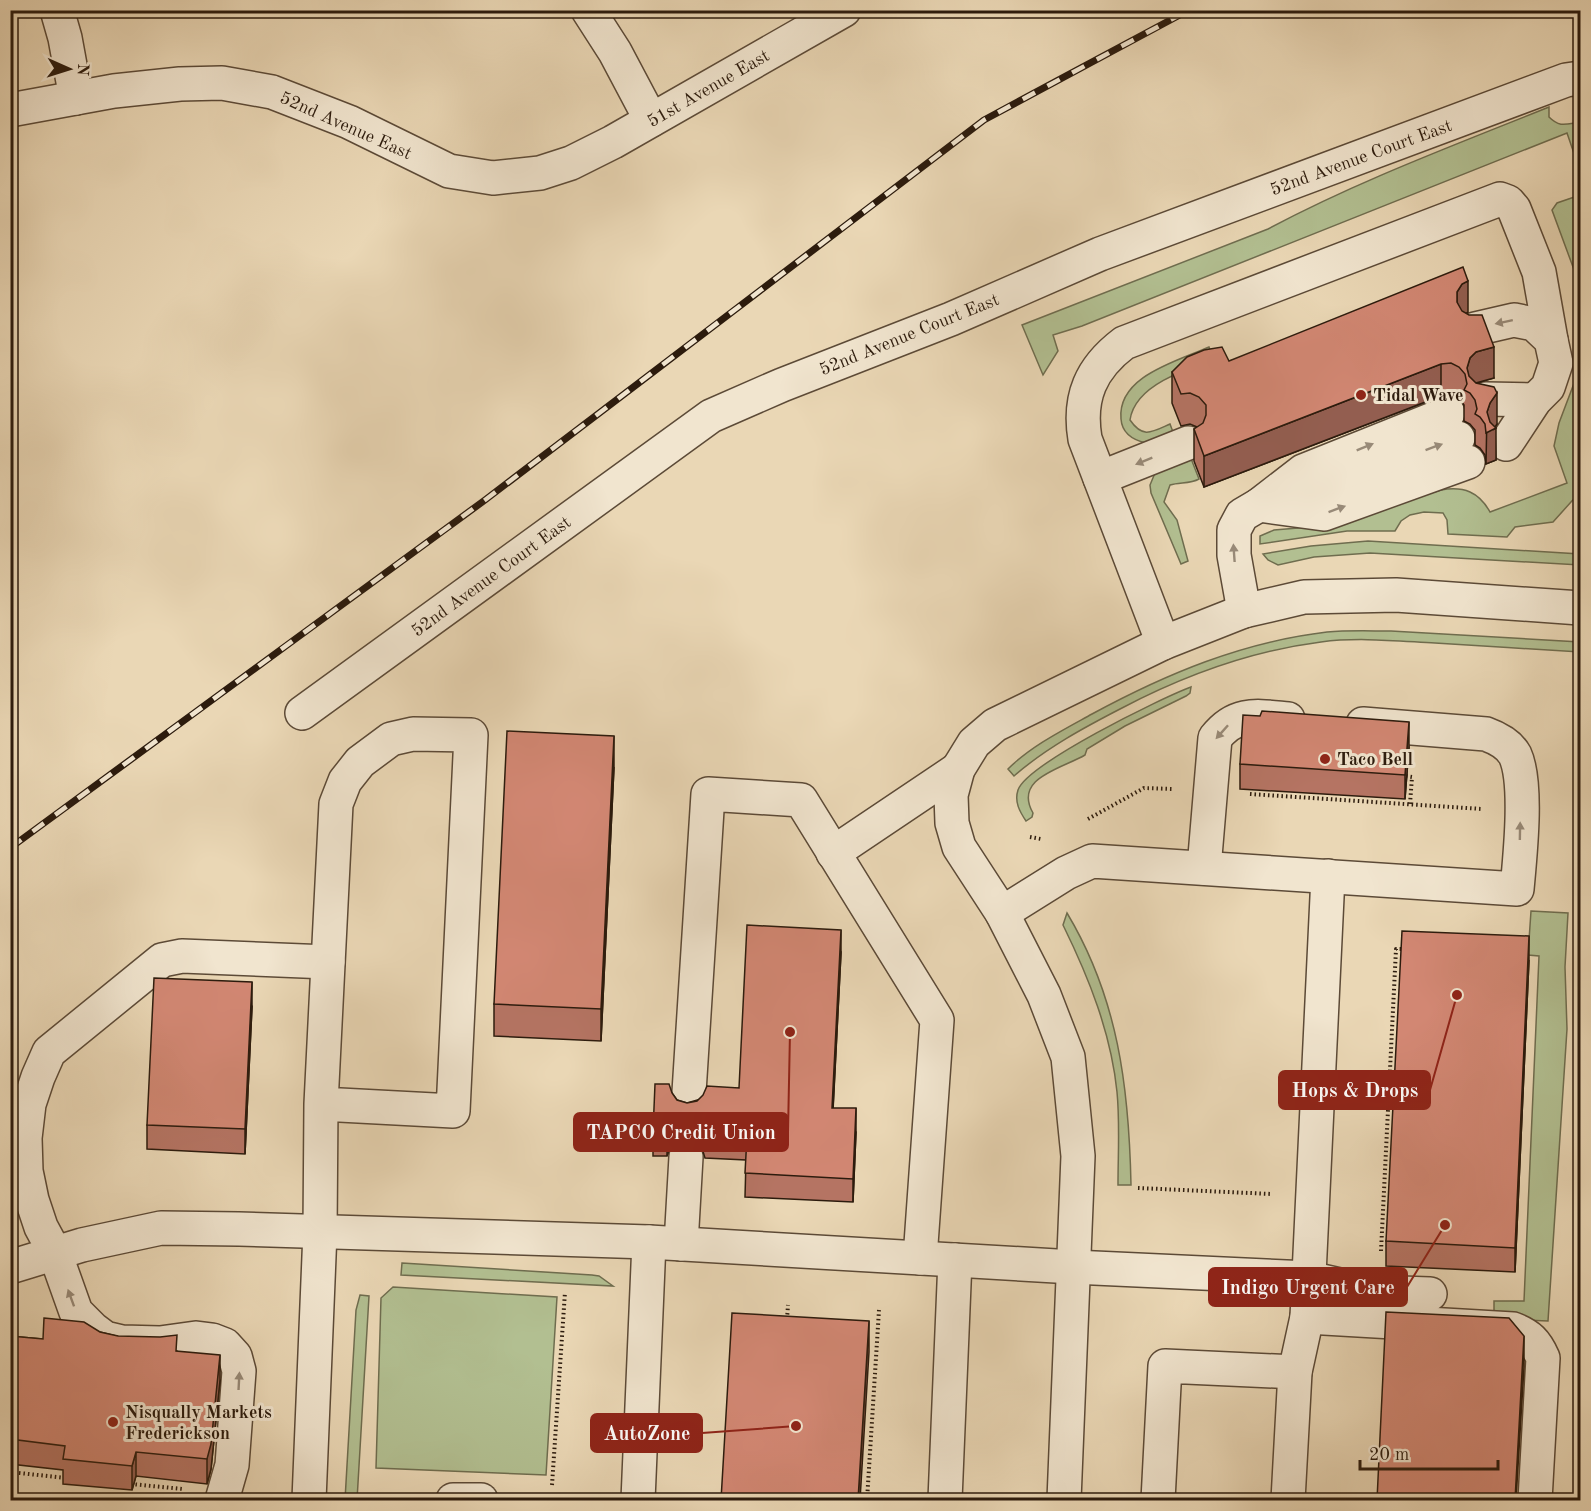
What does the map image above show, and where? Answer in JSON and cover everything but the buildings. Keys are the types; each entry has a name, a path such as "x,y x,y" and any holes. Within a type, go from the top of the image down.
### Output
{"street":[{"path":"57,10 65,38 76,98"},
{"path":"588,10 615,52 651,120"},
{"name":"51st Avenue East","path":"571,163 844,10"},
{"name":"52nd Avenue Court East","path":"302,713 711,416 782,385 951,319 1101,254 1566,80 1581,78"},
{"name":"52nd Avenue East","path":"10,110 114,91 169,85 222,83 283,96 349,122 449,171 493,178 540,173 571,163"},
{"path":"1163,643 1085,439 1082,409 1086,391 1096,370 1109,354 1124,342 1489,201 1500,199 1508,202 1514,209 1539,272 1556,363 1548,387 1535,400 1496,422 1535,400"},
{"path":"1475,328 1514,320 1534,324 1551,340"},
{"path":"1244,611 1234,555 1234,530 1242,515 1259,505 1303,471 1458,438 1324,514 1259,505"},
{"path":"1100,478 1188,443"},
{"path":"1064,1500 1078,1156 1068,1057 1044,995 1002,913 959,847 952,823 951,795 958,769 974,743 995,725 1163,643 1244,611 1304,597 1396,595 1581,608"},
{"path":"1002,913 1066,873 1092,861 1517,889 1522,775 1514,753 1499,738 1486,734 1325,721 1243,718 1225,726 1215,738 1204,868"},
{"path":"309,1500 320,1232 321,1104 336,804 345,781 360,762 391,739 413,734 471,735 453,1111 321,1104"},
{"path":"833,853 958,769"},
{"path":"688,1108 708,794 801,800 937,1020 920,1258"},
{"path":"1288,1500 1295,1372 1307,1317 1328,876"},
{"path":"222,1500 232,1466 239,1371 235,1356 225,1345 212,1340 196,1338 160,1343 122,1342 105,1338 76,1312 55,1253 41,1227 32,1200 26,1171 26,1138 30,1104 49,1052 162,960 183,956 328,962"},
{"path":"681,1244 686,1157"},
{"path":"10,1267 82,1245 161,1228 649,1242 1073,1267 1309,1278 1371,1292 1430,1294"},
{"path":"638,1500 649,1242"},
{"path":"945,1500 955,1260"},
{"path":"1307,1317 1514,1329 1526,1334 1536,1344 1542,1358 1535,1500"},
{"path":"1158,1500 1164,1366 1295,1372"},
{"path":"453,1500 482,1500"}],"path":[{"path":"1406,776 1412,777 1410,804"},
{"path":"1081,823 1144,788 1183,790"},
{"path":"1248,794 1484,809"},
{"path":"1030,837 1050,840"},
{"path":"1381,1253 1396,949 1406,950"},
{"path":"1138,1188 1275,1194"},
{"path":"552,1485 565,1292"},
{"path":"787,1326 788,1305"},
{"path":"867,1500 879,1310"},
{"path":"10,1472 76,1479"},
{"path":"122,1483 187,1489"}],"green space":[{"path":"1549,107 1549,117 1557,123 1580,122 1580,171 1567,133 1082,326 1053,335 1058,351 1043,375 1022,325 1268,229 1372,179"},
{"path":"1580,195 1580,286 1552,210 1557,203"},
{"path":"1580,345 1580,492 1553,522 1515,527 1507,537 1448,534 1447,520 1443,513 1424,512 1410,515 1401,521 1395,531 1347,531 1260,544 1260,536 1274,530 1322,526 1441,490 1457,489 1470,492 1486,505 1490,512 1567,483 1554,446 1559,423 1576,378"},
{"path":"1209,347 1214,361 1163,380 1141,397 1134,408 1130,420 1139,430 1148,432 1170,424 1173,432 1146,443 1129,435 1122,424 1122,404 1139,381 1166,365"},
{"path":"1190,456 1199,479 1170,485 1164,502 1177,520 1188,561 1181,564 1151,493 1150,485 1155,473"},
{"path":"1368,541 1580,554 1580,565 1370,553 1314,557 1278,565 1268,560 1263,554 1311,546"},
{"path":"1335,631 1391,631 1580,642 1580,652 1378,640 1335,641 1269,651 1218,666 1170,685 1080,730 1039,756 1014,776 1008,769 1037,746 1092,714 1176,673 1205,662 1265,643 1296,637"},
{"path":"1191,687 1190,693 1186,696 1125,726 1087,749 1085,755 1053,770 1034,783 1029,791 1033,813 1032,817 1026,821 1017,803 1018,790 1045,764 1097,733"},
{"path":"1531,911 1568,913 1565,967 1567,1029 1548,1321 1521,1320 1494,1314 1494,1301 1524,1301 1539,956 1528,955"},
{"path":"1067,913 1098,978 1117,1044 1127,1113 1131,1185 1118,1185 1117,1092 1110,1048 1098,1006 1063,925"},
{"path":"402,1263 592,1275 599,1276 613,1286 401,1275"},
{"path":"393,1287 557,1297 546,1475 376,1468 381,1298"},
{"path":"360,1295 369,1296 357,1500 345,1500 356,1310"}],"railway":[{"path":"10,848 485,500 984,120 1189,10"}],"place":[{"name":"Tidal Wave","path":"1361,395"},
{"name":"Taco Bell","path":"1325,759"},
{"name":"Hops & Drops","path":"1457,995"},
{"name":"TAPCO Credit Union","path":"790,1032"},
{"name":"Indigo Urgent Care","path":"1445,1225"},
{"name":"Nisqually Markets Frederickson","path":"113,1422"},
{"name":"AutoZone","path":"796,1426"}]}
